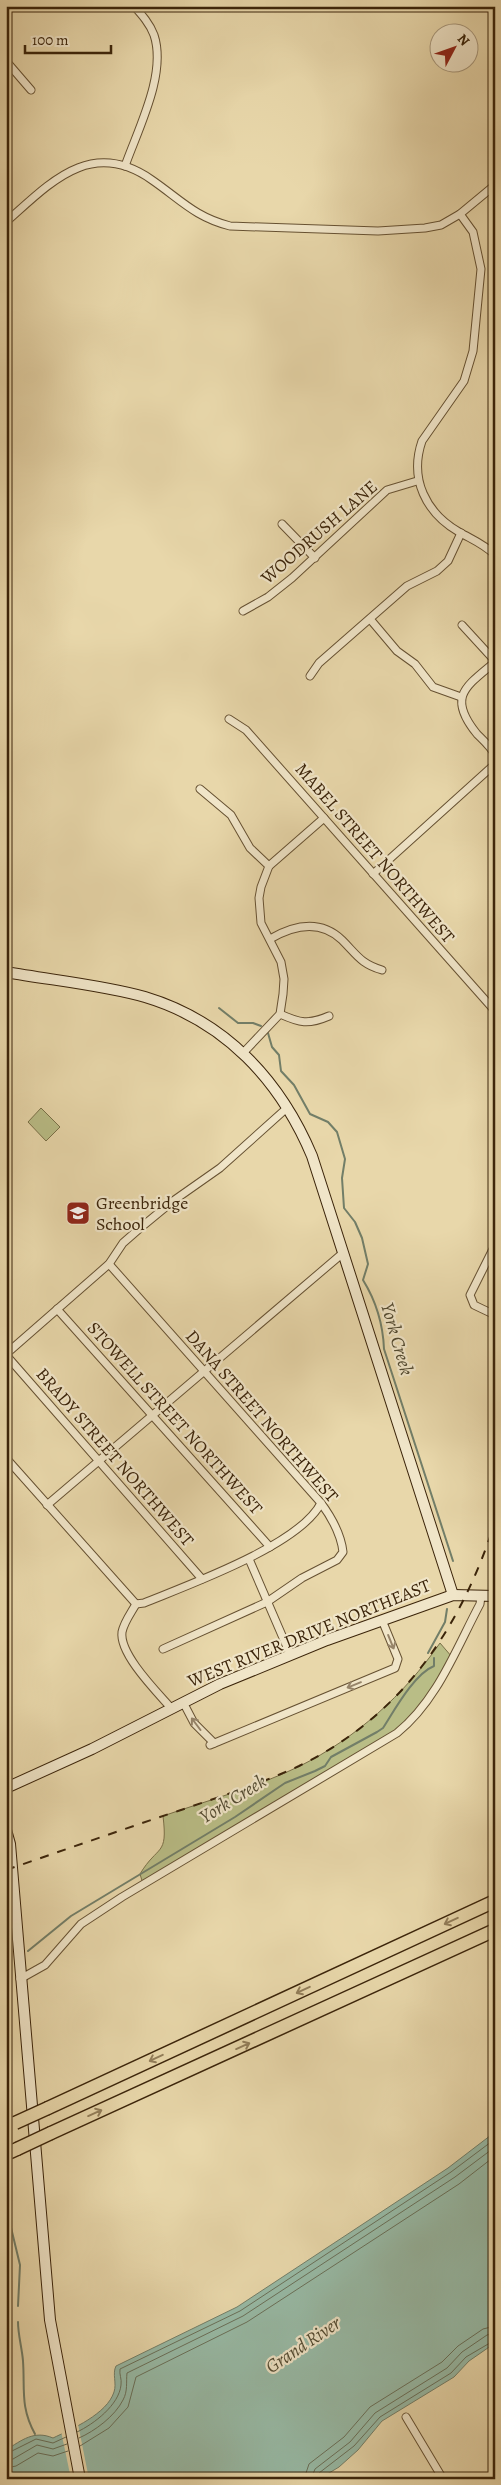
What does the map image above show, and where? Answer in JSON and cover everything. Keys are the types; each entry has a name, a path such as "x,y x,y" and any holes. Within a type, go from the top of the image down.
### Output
{"highway":[{"path":"10,2125 495,1901"},
{"path":"12,2152 495,1930"}],"main road":[{"path":"6,972 144,997 202,1021 244,1052 266,1076 288,1107 312,1156 453,1595"},
{"name":"WEST RIVER DRIVE NORTHEAST","path":"6,1788 92,1749 183,1702 290,1654 453,1595 495,1596"},
{"path":"6,1830 10,1852 50,2320 80,2479"}],"street":[{"path":"125,166 150,96 158,64 154,35 148,23 134,6"},
{"path":"6,61 31,90"},
{"path":"6,222 54,180 68,171 107,163 125,166 151,179 209,221 230,226 406,231 442,225 460,214 495,185"},
{"path":"460,214 473,232 481,269 472,351 464,381 422,441 418,452 417,481 424,498 434,512 461,533 479,541 495,555"},
{"name":"WOODRUSH LANE","path":"243,611 279,588 315,558 382,494 400,485 417,481"},
{"path":"282,524 315,558"},
{"path":"310,676 319,663 407,586 437,571 448,561 461,533"},
{"path":"370,619 397,651 414,664 433,687 461,697"},
{"path":"462,625 495,661 469,684 461,697 463,714 495,755"},
{"name":"MABEL STREET NORTHWEST","path":"229,719 246,730 495,1011"},
{"path":"373,874 495,764"},
{"path":"200,789 231,815 250,848 269,866"},
{"path":"244,1052 280,1014 284,979 281,962 261,923 259,898 269,866 324,818"},
{"path":"270,939 287,929 299,926 318,927 337,936 360,960 382,970"},
{"path":"280,1014 302,1023 317,1022 330,1016"},
{"path":"6,1354 109,1264 123,1243 173,1201 220,1168 288,1107"},
{"path":"495,1245 472,1290 472,1301 479,1308 495,1315"},
{"path":"47,1505 151,1414 274,1313 343,1253"},
{"name":"DANA STREET NORTHWEST","path":"109,1264 321,1503 338,1533 343,1552 342,1556 302,1578 267,1602 163,1649"},
{"name":"STOWELL STREET NORTHWEST","path":"57,1309 270,1547"},
{"name":"BRADY STREET NORTHWEST","path":"6,1354 202,1579"},
{"path":"6,1458 136,1604"},
{"path":"136,1604 144,1603 249,1559 270,1547 314,1515 321,1503"},
{"path":"249,1559 290,1654"},
{"path":"20,1979 44,1965 81,1924 122,1896 388,1738 409,1723 424,1707 435,1690 480,1604 481,1596"},
{"path":"136,1604 124,1625 122,1643 150,1683 171,1708"},
{"path":"183,1702 194,1723 212,1744 392,1670 398,1665 398,1658 382,1620"},
{"path":"406,2417 443,2479"}],"green space":[{"path":"41,1108 60,1127 46,1141 28,1122"},
{"path":"440,1643 452,1657 409,1723 143,1884 140,1874 163,1844 163,1816 267,1780 321,1755 378,1714 411,1680"}],"water":[{"name":"Grand River","path":"495,2132 495,2343 469,2361 454,2377 382,2421 358,2450 339,2467 319,2479 6,2479 6,2450 28,2437 40,2435 53,2438 97,2414 110,2400 114,2392 114,2372 116,2366 237,2307 448,2168"}],"pier":[{"path":"78,2424 89,2479 71,2479 61,2431"}],"waterway":[{"name":"York Creek","path":"219,1008 238,1023 253,1023 261,1026"},
{"name":"York Creek","path":"268,1033 272,1047 279,1055 281,1071 294,1085 310,1114 328,1122 337,1132 345,1159 342,1178 344,1208 355,1222 362,1238 368,1264 363,1280 372,1296 378,1313 384,1349 453,1561"},
{"name":"York Creek","path":"428,1653 445,1622 447,1609"},
{"name":"York Creek","path":"28,1951 71,1916 235,1817 285,1783 325,1766 331,1757 383,1728 412,1685 427,1670 434,1666 434,1658"},
{"name":"York Creek","path":"6,2188 7,2211 20,2265 18,2306"},
{"name":"York Creek","path":"18,2322 23,2361 25,2406 35,2434"}],"railway":[{"path":"6,1870 284,1773 336,1746 368,1722 397,1695 423,1665 445,1633 465,1598 495,1522"}],"place":[{"name":"Greenbridge School","path":"78,1213"}]}
